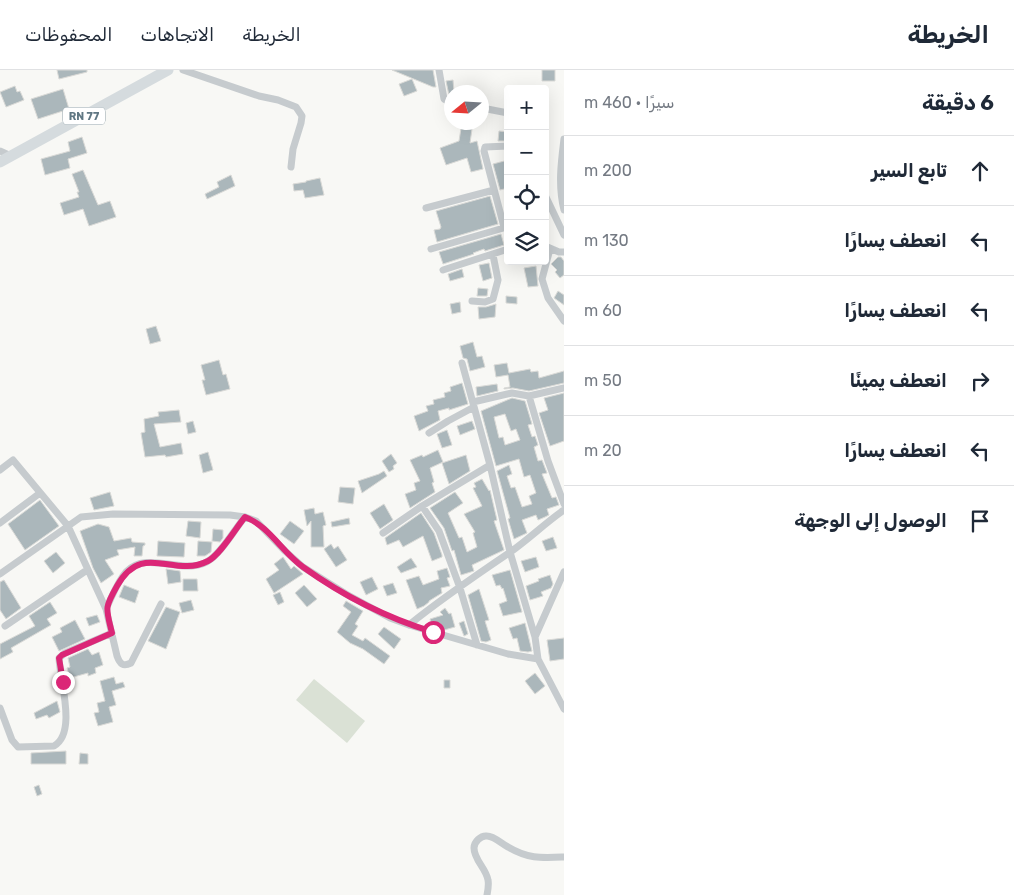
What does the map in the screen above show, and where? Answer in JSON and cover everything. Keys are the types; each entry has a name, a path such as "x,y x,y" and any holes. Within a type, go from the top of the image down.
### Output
{"main road":[{"name":"RN 77","path":"0,162 5,154 168,70"}],"street":[{"path":"183,70 296,107 302,116 293,149 291,167"},
{"path":"439,70 444,99"},
{"path":"489,109 504,112"},
{"path":"564,139 560,181 564,210"},
{"path":"504,146 488,146 484,148 486,161 504,221"},
{"path":"426,208 494,190"},
{"path":"549,205 564,235"},
{"path":"549,218 554,217"},
{"path":"431,249 504,228"},
{"path":"549,247 564,252"},
{"path":"443,270 504,250"},
{"path":"472,301 485,302 493,300 498,280 493,254"},
{"path":"544,265 543,286 555,310 564,321"},
{"path":"462,363 490,465 510,552 535,637 538,659 564,709"},
{"path":"430,433 474,405 512,393 529,396 564,388"},
{"path":"529,396 548,461 564,504"},
{"path":"0,470 13,460 68,526 106,609 119,662 123,665 127,666 131,663 161,604"},
{"path":"383,533 422,506 490,465"},
{"path":"0,523 40,493"},
{"path":"422,506 438,531 460,588 477,645"},
{"path":"408,625 440,600 460,588 476,574 510,552 563,513"},
{"path":"0,574 81,517 98,514 230,515 245,517 256,522 285,552 303,567 346,594 390,618 508,654 538,659"},
{"path":"106,609 122,578 133,567 150,562 184,566 210,560 245,517"},
{"path":"5,626 87,570"},
{"path":"535,637 564,572"},
{"path":"0,708 12,740 18,747 54,746 58,744 64,733 66,717 59,658 65,653 112,633"},
{"path":"487,895 488,879 474,847 478,839 487,835 520,854 529,857 564,856"}],"shaded area":[{"path":"314,679 365,721 347,743 296,700"}],"building":[{"path":"57,70 87,70 87,72 59,79"},
{"path":"392,70 433,70 436,87 433,87"},
{"path":"542,70 555,70 555,81 542,81"},
{"path":"412,79 417,91 404,96 399,84"},
{"path":"453,80 453,85 447,85 446,81"},
{"path":"15,86 17,92 20,91 24,100 6,107 0,92"},
{"path":"63,89 69,109 38,119 31,99"},
{"path":"461,130 472,130 470,143 477,141 483,169 471,172 467,158 446,165 440,148 459,141"},
{"path":"499,131 504,132 504,141 498,141"},
{"path":"82,137 87,153 68,159 70,168 45,175 41,159 70,151 68,142"},
{"path":"504,161 504,189 500,190 493,164"},
{"path":"83,170 98,205 110,201 116,217 89,226 83,209 64,215 60,203 79,197 72,174"},
{"path":"231,175 235,186 207,199 205,194 219,187 217,182"},
{"path":"320,178 324,195 305,198 303,190 294,191 293,184"},
{"path":"490,196 498,224 437,242 434,230 441,227 436,211"},
{"path":"501,234 504,245 485,251 484,249 443,264 439,252"},
{"path":"558,257 561,257 564,261 564,275 560,278 555,272 557,270 551,264"},
{"path":"489,263 492,278 483,281 479,265"},
{"path":"536,266 538,286 528,287 524,268"},
{"path":"462,269 464,277 450,281 448,274"},
{"path":"478,288 488,289 487,296 477,296"},
{"path":"558,291 564,295 564,305 554,298"},
{"path":"506,296 517,297 517,304 506,303"},
{"path":"460,302 461,312 452,314 450,304"},
{"path":"496,304 495,317 479,319 478,307"},
{"path":"156,326 161,341 150,344 146,329"},
{"path":"473,342 477,357 482,356 485,367 470,371 467,359 463,358 460,346"},
{"path":"219,360 223,375 226,374 230,389 206,395 201,365"},
{"path":"507,363 509,373 530,369 531,372 538,371 539,378 564,371 564,383 529,391 513,388 504,389 510,387 508,375 496,377 494,365"},
{"path":"462,383 468,404 449,410 449,408 438,411 440,420 419,431 414,416 428,411 426,406 434,404 433,400 445,397 444,393 451,391 450,387"},
{"path":"497,384 498,391 477,396 476,387"},
{"path":"564,393 564,441 550,446 539,413 548,410 544,398"},
{"path":"512,398 525,401 532,424 528,425 532,437 535,436 538,445 534,447 538,461 542,460 547,473 542,474 552,498 556,497 559,505 547,509 549,515 538,520 536,515 522,520 527,533 514,539 497,471 509,465 512,474 507,476 511,488 515,487 522,507 532,504 529,496 536,493 530,475 524,477 519,459 496,466 481,411","holes":["505,414 511,431 516,429 520,440 505,445 503,437 499,438 494,417"]},
{"path":"179,410 181,422 154,424 160,447 181,443 183,454 166,457 165,455 145,457 141,433 145,432 144,419 159,416 158,412"},
{"path":"193,421 196,432 188,434 186,423"},
{"path":"472,421 475,429 460,435 457,426"},
{"path":"447,430 452,445 442,448 437,434"},
{"path":"438,450 443,462 430,468 435,492 410,508 405,494 416,490 414,483 420,481 410,460 422,455 423,457"},
{"path":"208,452 213,470 203,473 199,455"},
{"path":"391,454 397,463 393,466 394,469 389,472 382,461"},
{"path":"466,455 470,471 449,484 442,463"},
{"path":"384,471 387,476 362,493 358,481"},
{"path":"482,479 490,490 497,520 494,521 504,550 472,565 474,571 461,575 454,550 452,551 444,528 430,508 455,492 463,503 448,513 459,538 462,537 467,552 477,547 473,533 475,532 464,514 482,506 473,488 476,487 474,483"},
{"path":"340,487 355,488 353,504 338,502"},
{"path":"110,492 114,506 94,510 90,498"},
{"path":"40,500 59,526 25,550 8,524"},
{"path":"384,504 393,520 380,529 370,513"},
{"path":"314,508 315,514 323,512 326,525 323,526 324,547 311,547 311,521 307,526 304,510"},
{"path":"421,513 434,533 442,555 442,557 432,561 423,536 403,547 399,540 387,545 385,538"},
{"path":"349,518 350,524 332,527 331,522"},
{"path":"188,521 201,522 200,538 186,536"},
{"path":"290,521 304,531 294,544 280,534"},
{"path":"98,524 109,527 114,541 131,538 132,542 145,543 142,556 134,556 135,547 117,550 119,555 105,560 114,574 101,583 93,568 80,531"},
{"path":"213,529 223,530 223,538 220,542 212,541"},
{"path":"553,537 557,548 546,551 542,541"},
{"path":"158,541 185,543 184,557 157,556"},
{"path":"198,541 212,542 211,552 205,556 197,556"},
{"path":"331,544 334,549 338,546 347,560 336,567 324,549"},
{"path":"56,552 65,563 53,573 44,561"},
{"path":"283,557 291,569 294,566 303,574 274,593 266,579 279,570 274,564"},
{"path":"536,557 539,567 525,572 521,561"},
{"path":"411,558 417,567 401,573 397,567"},
{"path":"447,568 450,577 447,578 450,586 441,588 442,593 417,609 406,580 419,576 423,585 439,579 437,571"},
{"path":"166,569 180,571 181,582 168,584"},
{"path":"510,570 522,612 503,616 499,604 507,601 503,588 500,585 496,586 492,575"},
{"path":"550,575 553,584 551,588 541,592 543,596 530,600 526,586"},
{"path":"372,577 378,589 366,595 360,582"},
{"path":"183,579 197,579 198,591 183,591"},
{"path":"4,580 21,608 6,619 0,610 0,582"},
{"path":"393,583 397,593 387,596 383,586"},
{"path":"124,585 139,591 135,603 119,597"},
{"path":"304,585 317,599 307,607 295,593"},
{"path":"479,589 489,620 485,621 491,640 486,642 481,641 468,595"},
{"path":"280,592 284,602 278,605 273,595"},
{"path":"191,600 194,610 182,613 179,603"},
{"path":"346,601 363,611 355,624 358,626 352,635 363,641 365,638 390,656 384,664 363,649 350,643 337,632 351,612 343,606"},
{"path":"50,602 57,613 47,619 51,625 11,648 13,652 0,659 0,644 35,626 29,616"},
{"path":"166,607 180,612 166,649 148,641"},
{"path":"445,608 449,614 451,613 455,627 444,630 441,624 432,626 430,619 443,615 440,612"},
{"path":"97,615 100,622 89,626 86,618"},
{"path":"75,620 85,639 59,651 52,637 62,632 60,628"},
{"path":"464,621 468,634 464,636 459,623"},
{"path":"525,623 532,651 528,652 520,651 517,638 513,639 509,628"},
{"path":"384,627 401,639 394,649 378,634"},
{"path":"564,638 564,659 550,661 547,640"},
{"path":"88,649 92,655 99,652 103,665 95,668 96,673 88,676 88,673 70,678 67,668 70,667 68,658"},
{"path":"535,673 545,686 535,694 525,681"},
{"path":"114,677 116,684 123,682 125,687 112,691 116,705 109,707 113,722 98,726 94,713 99,712 97,703 105,701 100,681"},
{"path":"444,680 450,680 450,688 444,688"},
{"path":"57,701 60,712 49,718 47,715 36,719 34,713"},
{"path":"66,751 66,764 31,764 31,753"},
{"path":"80,753 88,754 88,764 79,764"},
{"path":"39,785 42,794 37,796 34,787"}],"route":[{"path":"63,682 59,664 59,658 62,655 112,633 106,609 113,593 127,571 133,567 150,562 184,566 210,560 245,517 263,528 285,552 303,567 346,594 390,618 433,632"}]}
